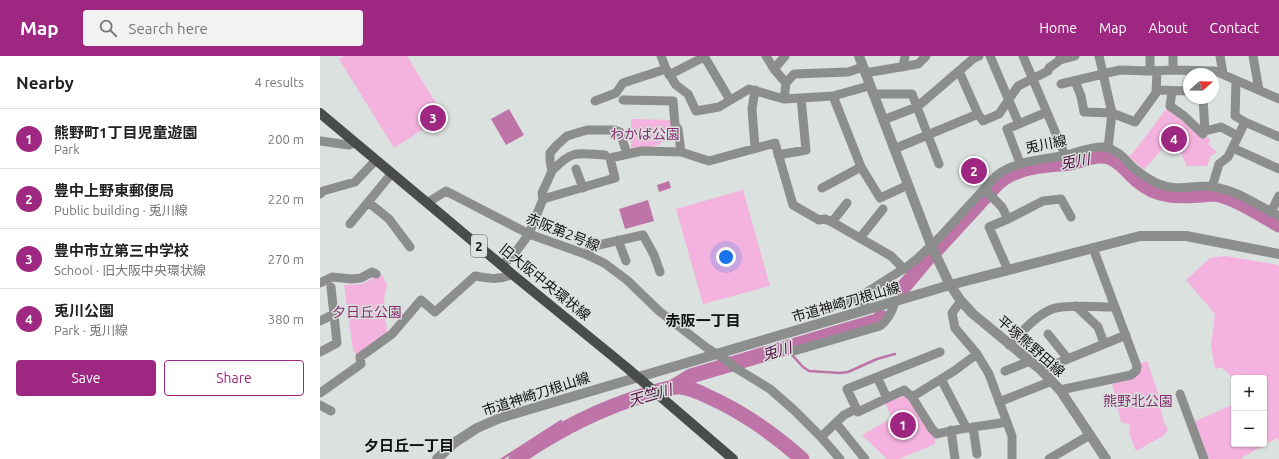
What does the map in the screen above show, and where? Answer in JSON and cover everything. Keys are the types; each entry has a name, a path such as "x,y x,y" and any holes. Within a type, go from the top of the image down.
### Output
{"main road":[{"name":"旧大阪中央環状線","path":"320,113 355,142 374,163 392,173 501,265 626,367 733,459"}],"street":[{"path":"661,56 676,85 688,94 696,111 719,107 749,89 784,99 833,96 871,90 912,94 939,164"},
{"path":"596,101 623,83 668,72 704,56 730,100"},
{"path":"766,56 774,69 786,83"},
{"path":"774,69 785,56"},
{"name":"平塚熊野田線","path":"859,56 933,250 950,285 973,314 1041,370 1052,381 1060,390 1106,459"},
{"path":"903,67 905,56"},
{"path":"784,99 786,83 794,74 848,72 903,67 918,64 926,56"},
{"path":"883,120 917,107 974,58 979,56"},
{"path":"990,56 1019,124"},
{"path":"1024,56 1065,155"},
{"path":"959,71 978,114 983,121 999,114 1018,86 1048,71 1049,68 1060,58 1075,56"},
{"path":"1099,56 1112,113 1108,148 1123,156 1143,175 1160,185 1176,188 1212,186 1233,192 1275,214 1279,196"},
{"path":"1075,81 1081,96 1084,112 1112,113 1135,122 1157,90 1150,56"},
{"path":"1173,56 1173,70"},
{"path":"1220,56 1223,74"},
{"path":"1253,56 1259,90"},
{"path":"1061,84 1120,70 1215,71 1279,99"},
{"path":"1236,81 1235,116 1279,137"},
{"path":"755,90 752,109 755,148"},
{"path":"1157,90 1183,91"},
{"path":"1172,91 1170,106 1184,116 1203,134 1205,131 1221,127 1238,136"},
{"path":"833,96 861,167 880,198 908,185"},
{"path":"778,155 806,150 801,98"},
{"path":"623,100 673,101 675,125 678,129 681,152"},
{"path":"1203,104 1205,131"},
{"path":"1020,163 1007,130 1047,112"},
{"path":"894,149 929,136 978,114"},
{"path":"1212,186 1219,164 1228,157 1245,122"},
{"path":"552,171 550,153 567,136 587,130 614,130 620,132 627,154"},
{"path":"320,141 349,145 355,142"},
{"path":"543,199 615,178 610,158 642,151 681,152 709,160 775,143 793,205 819,220 825,219 832,222 860,238 891,256 904,269"},
{"name":"兎川線","path":"826,309 847,302 865,293 904,269 918,258 933,250 940,237 987,192 996,176 1003,170 1020,163 1065,155 1085,149 1102,147 1108,148"},
{"path":"1233,148 1279,169"},
{"path":"501,265 512,257 529,234 543,199 542,193 552,171 565,159 573,155 585,153 605,155"},
{"path":"320,194 324,191 355,182 374,163"},
{"path":"822,188 861,167"},
{"path":"576,168 582,188"},
{"path":"350,224 392,173"},
{"name":"赤阪第2号線","path":"427,203 446,192 529,234 585,254 604,263 627,280 659,311 734,367 770,389 821,436 840,459"},
{"path":"987,192 1002,207 1008,219"},
{"path":"1008,270 989,227 1043,201 1061,199 1071,217"},
{"path":"368,202 389,219 410,247"},
{"path":"832,222 847,203"},
{"path":"860,238 883,209"},
{"path":"585,254 594,246 643,235 654,255 660,272"},
{"name":"市道神崎刀根山線","path":"437,459 454,443 477,428 500,418 950,285 1140,236 1186,236 1279,254"},
{"path":"618,240 626,261"},
{"path":"1060,390 1132,375 1136,371 1137,366 1093,248"},
{"path":"320,283 332,277 352,279 361,278 372,272 376,274"},
{"path":"320,393 361,364 360,357 392,334 421,300 435,312 475,276 503,281 512,274"},
{"path":"320,352 337,343 331,287"},
{"path":"865,293 863,297 866,310"},
{"path":"962,301 952,313 955,328 976,354 989,374 1012,436 1012,459"},
{"path":"794,351 878,327 887,320 895,302"},
{"path":"1009,344 1038,317 1054,308 1076,306 1115,307"},
{"path":"1076,306 1098,327 1104,343"},
{"path":"320,321 334,314"},
{"path":"1048,334 1068,359"},
{"path":"1041,370 1126,335"},
{"path":"940,352 847,389 858,412 904,390 912,397 932,429 937,434 951,430 1007,422"},
{"path":"912,397 954,371 976,354"},
{"path":"1004,371 1030,361"},
{"path":"877,377 887,398"},
{"path":"941,379 970,427 977,454"},
{"path":"1000,402 1052,381"},
{"path":"1180,394 1204,459"},
{"path":"320,405 331,411"},
{"path":"821,436 844,415 856,409"},
{"path":"836,423 865,459"},
{"path":"951,430 955,459"},
{"path":"1049,459 1062,456 1090,435"}],"green space":[{"path":"345,56 407,56 444,116 394,148 339,59"},
{"path":"1167,108 1211,140 1208,144 1217,152 1210,157 1207,166 1187,166 1182,153 1162,149 1144,170 1128,156 1133,153"},
{"name":"わかば公園","path":"631,119 670,120 675,130 660,144 647,149 631,151"},
{"path":"743,190 770,286 703,304 676,209"},
{"path":"1226,256 1279,265 1279,441 1277,438 1267,444 1267,375 1231,375 1231,378 1221,367 1215,369 1211,346 1215,314 1186,280 1210,258"},
{"name":"夕日丘公園","path":"381,273 387,285 384,298 387,335 357,357 353,350 344,285 363,284"},
{"name":"熊野北公園","path":"1147,361 1158,393 1163,420 1168,430 1163,436 1136,451 1129,433 1130,425 1121,422 1112,384 1134,378 1140,364"},
{"path":"901,394 910,400 935,436 935,444 899,459 887,459 862,435 892,418 885,403"},
{"path":"1231,405 1231,447 1261,447 1241,459 1207,459 1194,422"}],"shaded area":[{"path":"509,109 524,135 506,145 491,119"},
{"path":"669,181 671,188 659,192 657,185"},
{"path":"648,200 654,221 625,229 619,209"}],"waterway":[{"name":"兎川","path":"902,289 928,258 996,185 1005,178 1028,168 1070,163 1099,156 1109,157 1121,164 1146,187 1155,191 1174,196 1215,194 1223,196 1248,207 1279,225"},
{"name":"兎川","path":"673,387 691,376 877,321 881,317"},
{"path":"792,355 809,371 840,373 848,372 877,359 895,354"},
{"name":"天竺川","path":"516,459 547,439 596,413 630,400 673,387 691,389 720,402 769,432 802,459"},
{"path":"502,459 561,421"}],"place":[{"name":"豊中市立第三中学校","path":"433,118"},
{"name":"兎川公園","path":"1174,139"},
{"name":"豊中上野東郵便局","path":"974,171"},
{"name":"熊野町1丁目児童遊園","path":"903,425"}],"district":[{"name":"赤阪一丁目","path":"703,320"},
{"name":"夕日丘一丁目","path":"409,445"}]}
